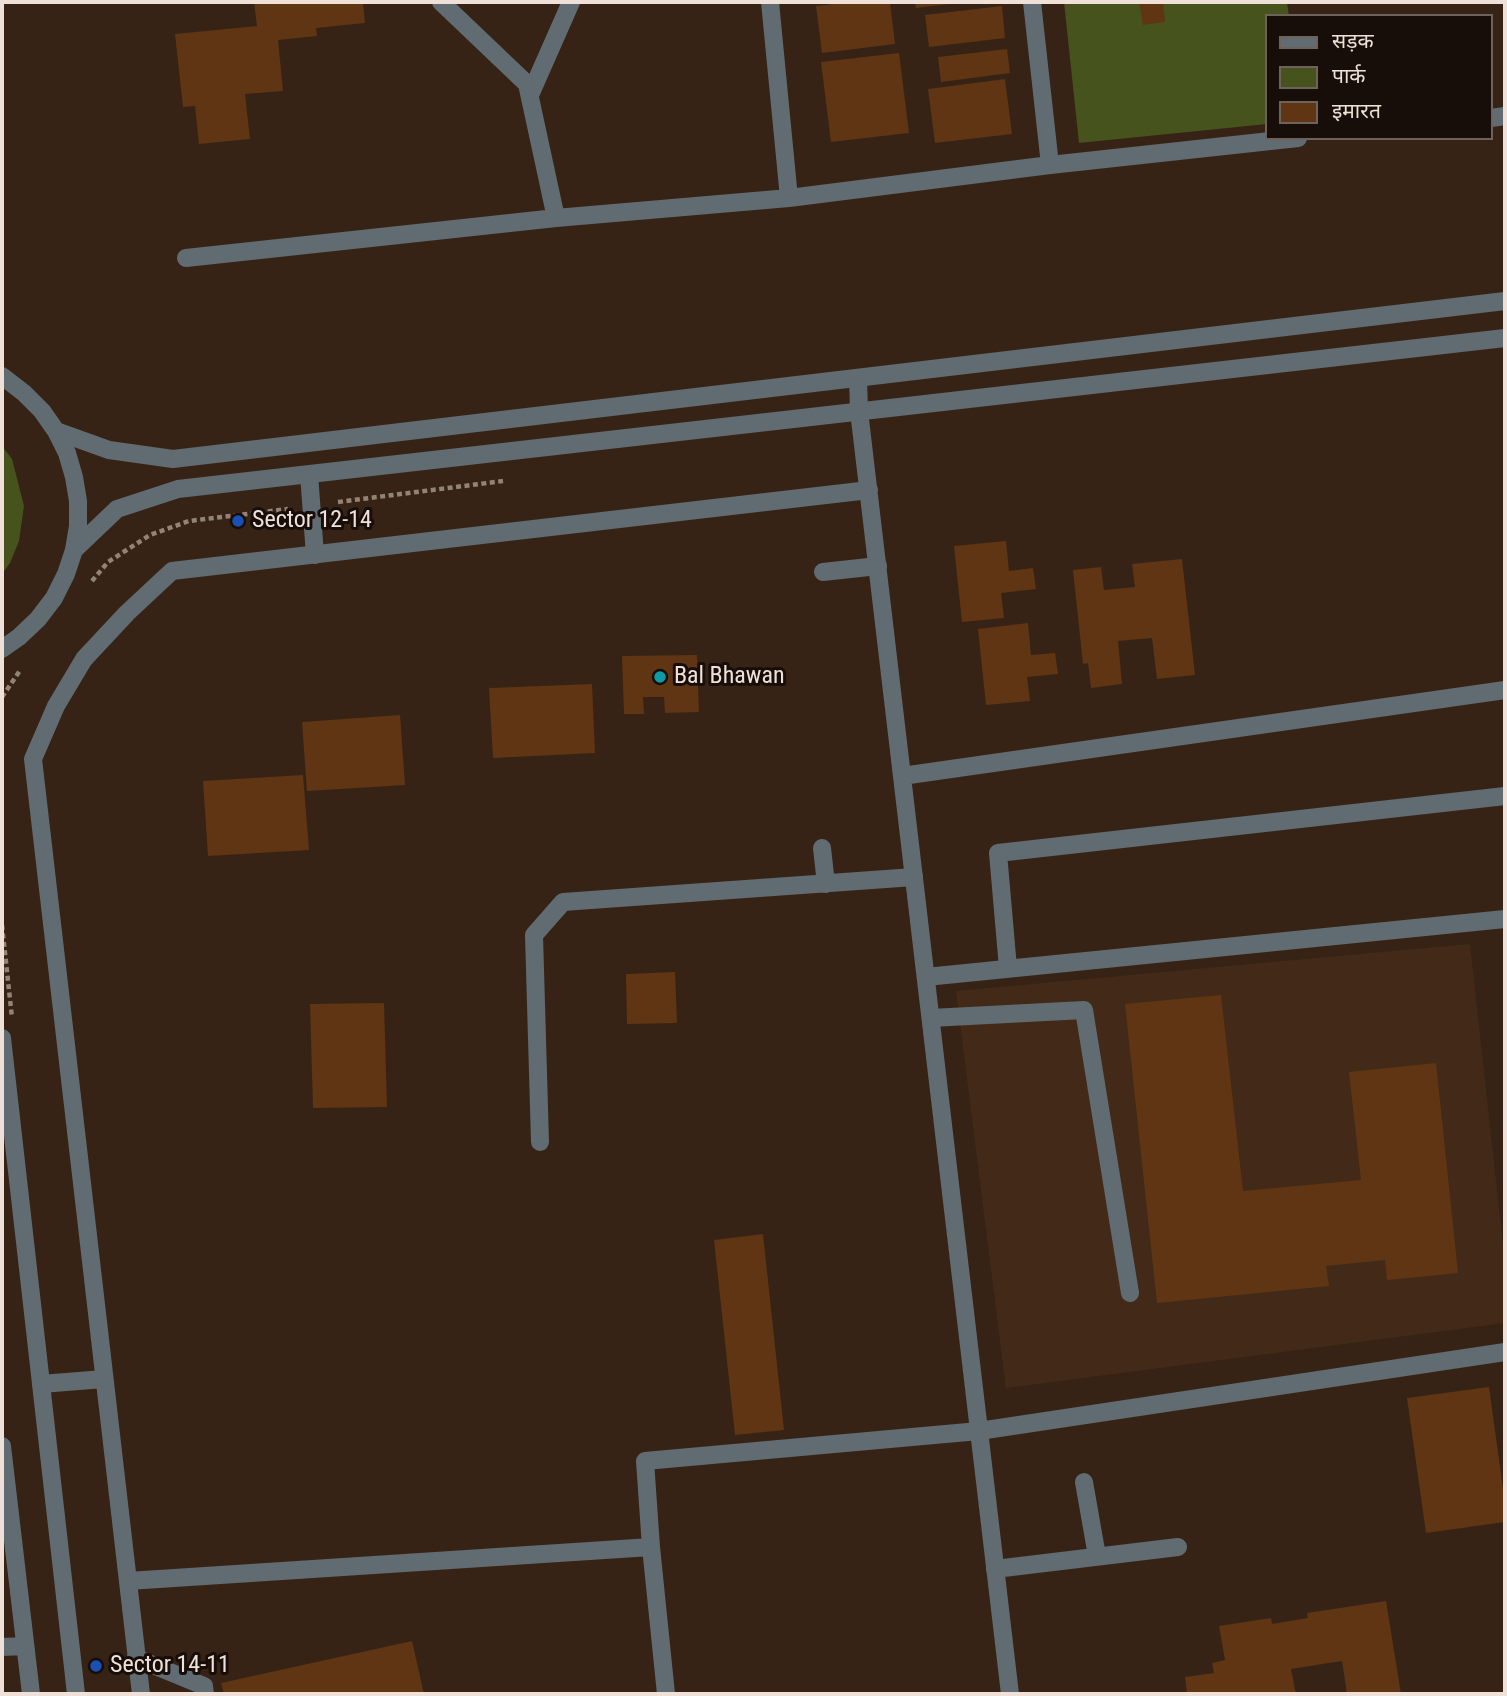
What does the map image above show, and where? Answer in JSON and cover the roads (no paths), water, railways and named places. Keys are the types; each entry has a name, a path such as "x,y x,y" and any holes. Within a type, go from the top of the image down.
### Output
{"street":[{"path":"441,2 527,83 555,218"},
{"path":"530,95 571,2"},
{"path":"770,2 789,198"},
{"path":"1032,2 1050,165"},
{"path":"186,258 555,218 789,198 1050,165 1280,140"},
{"path":"56,431 109,450 173,459 1505,301"},
{"path":"74,550 117,509 178,489 1505,338"},
{"path":"2,376 33,402 56,431 67,453 78,501 74,550 54,598 38,619 2,649"},
{"path":"858,378 859,411 1010,1694"},
{"path":"309,474 315,555"},
{"path":"141,1694 33,759 55,706 85,659 127,614 172,572 869,490"},
{"path":"823,572 878,566"},
{"path":"902,776 1505,690"},
{"path":"1008,968 998,853 1505,796"},
{"path":"822,848 826,884"},
{"path":"540,1142 534,936 563,902 914,877"},
{"path":"926,976 1505,919"},
{"path":"931,1018 1084,1010 1130,1293"},
{"path":"2,1038 76,1694"},
{"path":"666,1694 645,1461 979,1431 1505,1352"},
{"path":"41,1384 104,1379"},
{"path":"2,1446 31,1694"},
{"path":"1084,1482 1097,1556"},
{"path":"128,1581 651,1547"},
{"path":"995,1569 1178,1547"},
{"path":"2,1647 25,1646"},
{"path":"136,1658 204,1686 205,1694"}],"place":[{"name":"Sector 12-14","path":"238,521"},
{"name":"Bal Bhawan","path":"660,677"},
{"name":"Sector 14-11","path":"96,1666"}]}
